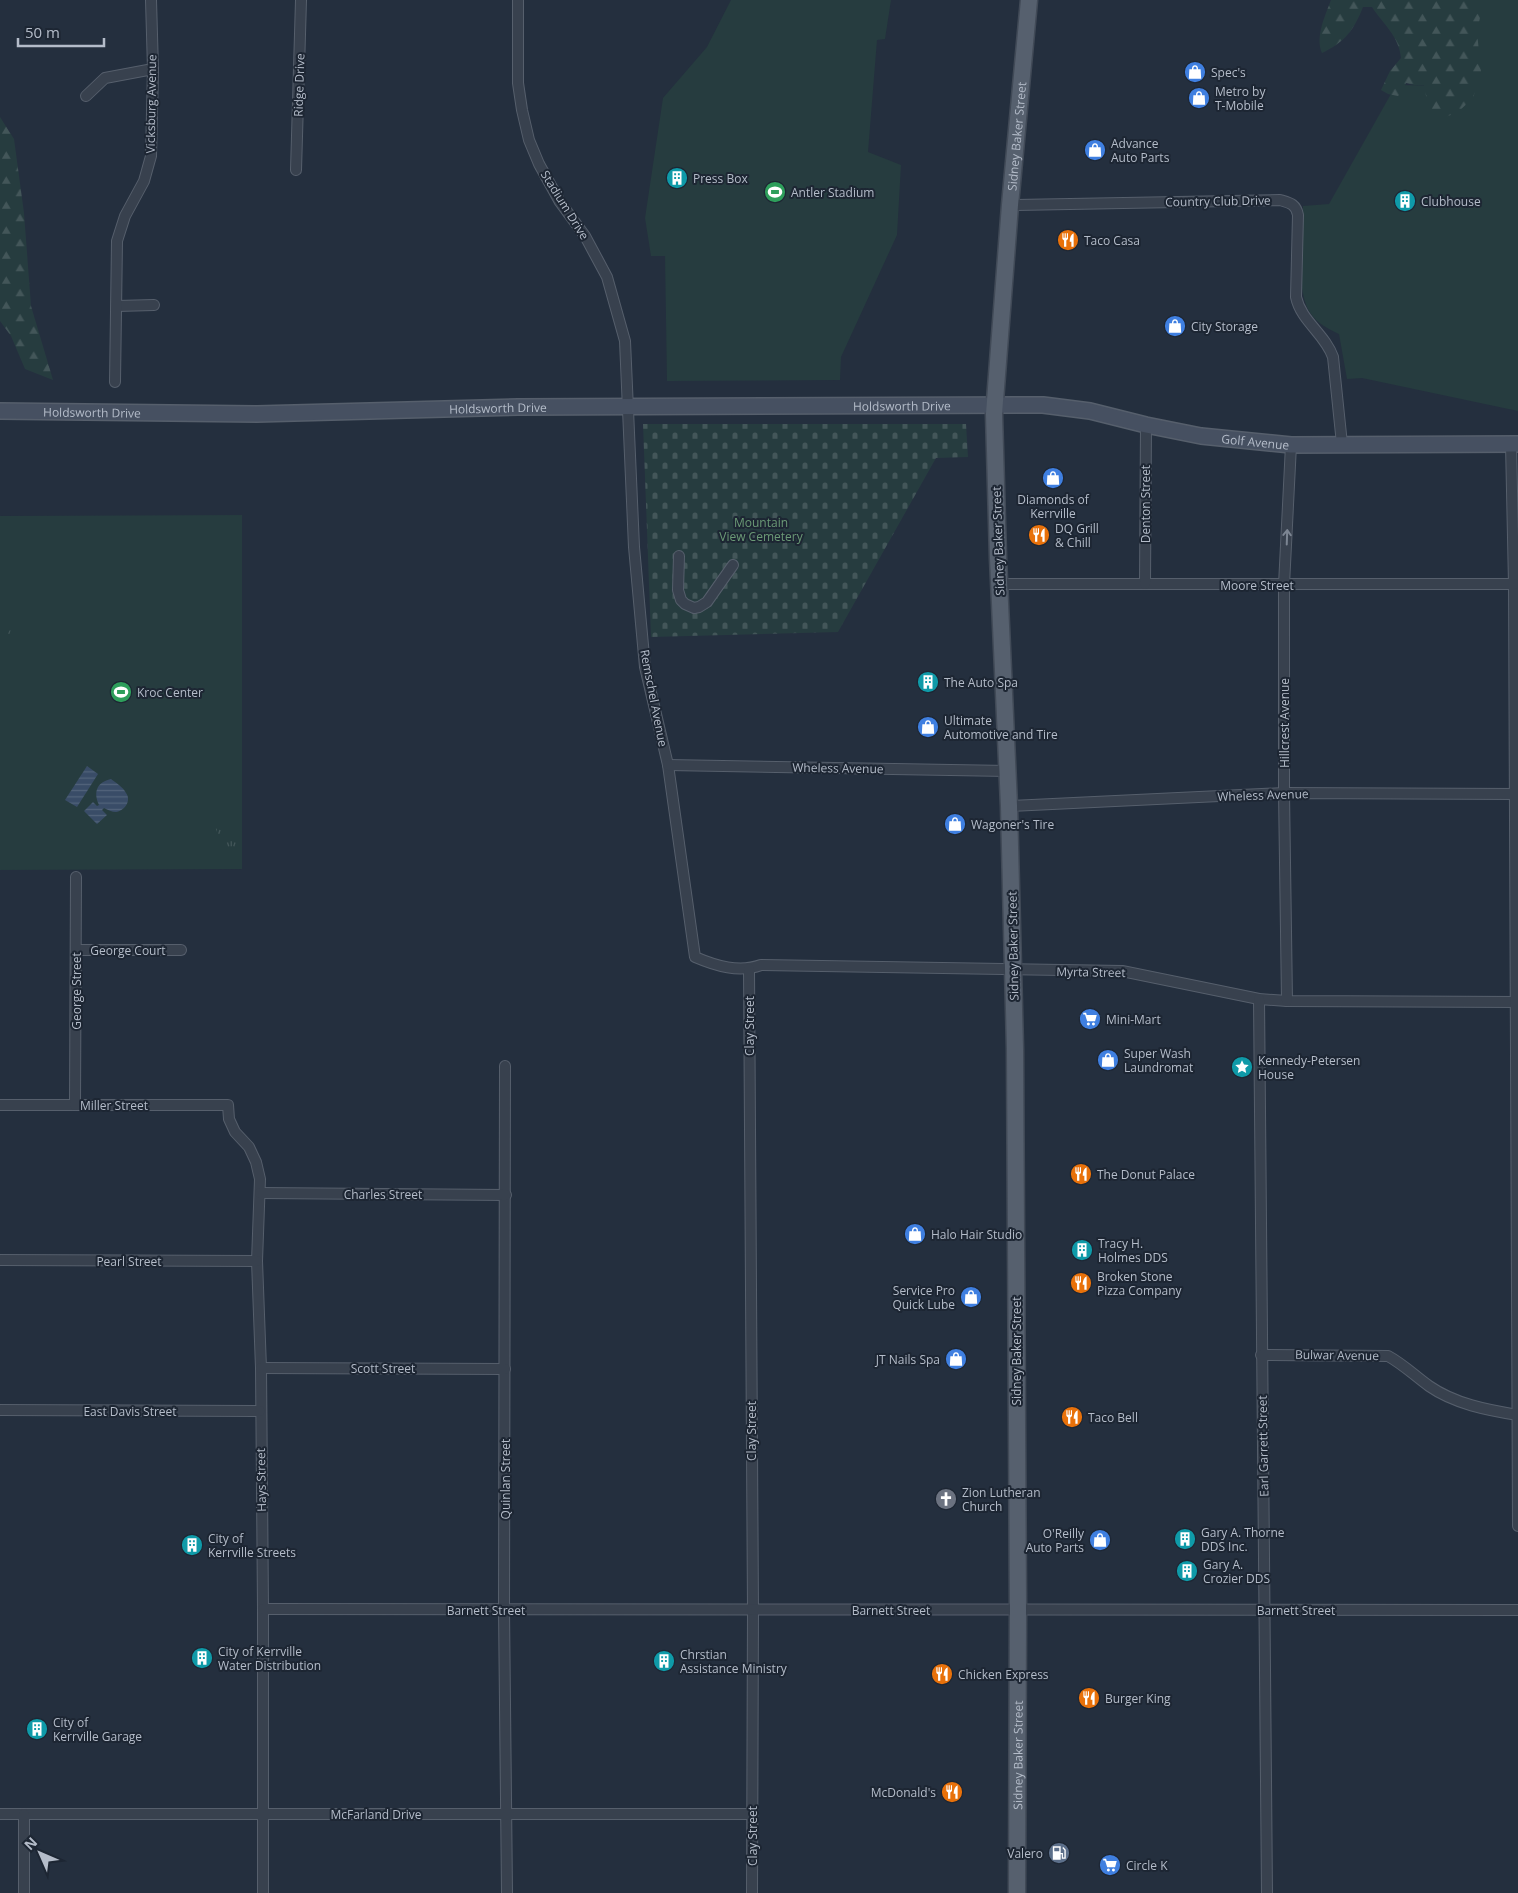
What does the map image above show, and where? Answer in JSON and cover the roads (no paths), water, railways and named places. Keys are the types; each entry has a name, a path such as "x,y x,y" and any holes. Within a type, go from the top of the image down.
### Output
{"main road":[{"name":"Sidney Baker Street","path":"1017,1893 1018,1610 1013,969 995,405 1010,205 1029,0"},
{"name":"Holdsworth Drive","path":"0,411 257,414 518,407 995,405"},
{"name":"Golf Avenue","path":"995,405 1043,405 1090,411 1201,436 1291,445 1514,444"}],"street":[{"name":"Vicksburg Avenue","path":"115,382 117,241 125,216 144,181 151,156 153,69 151,0"},
{"name":"Ridge Drive","path":"296,170 301,0"},
{"name":"Stadium Drive","path":"518,0 518,83 529,140 539,164 560,202 584,236 607,277 625,341 628,407"},
{"path":"86,96 105,78 153,69"},
{"name":"Country Club Drive","path":"1010,205 1280,200 1294,205 1298,215 1296,297 1298,308 1330,347 1333,357 1342,444"},
{"path":"117,306 154,305"},
{"name":"Remschel Avenue","path":"628,407 634,548 645,667 668,765 695,957"},
{"name":"Denton Street","path":"1145,584 1146,425"},
{"path":"1514,444 1518,1526"},
{"name":"Hillcrest Avenue","path":"1288,1001 1284,793 1284,585 1291,445"},
{"path":"679,556 678,590 681,600 694,608 707,602 732,565"},
{"name":"Moore Street","path":"1000,584 1514,584"},
{"name":"Wheless Avenue","path":"668,765 1008,771"},
{"name":"Wheless Avenue","path":"1009,806 1284,793 1516,794"},
{"name":"George Street","path":"75,1105 76,877"},
{"name":"George Court","path":"76,950 181,950"},
{"name":"Myrta Street","path":"695,957 715,965 750,969 761,965 1122,971 1259,1000 1517,1002"},
{"name":"Clay Street","path":"750,969 753,1610 752,1893"},
{"name":"Earl Garrett Street","path":"1259,1000 1266,1893"},
{"name":"Quinlan Street","path":"505,1066 504,1610 507,1893"},
{"name":"Miller Street","path":"0,1105 228,1105"},
{"name":"Hays Street","path":"228,1105 229,1119 235,1132 249,1147 256,1162 260,1178 257,1261 263,1609 263,1893"},
{"name":"Charles Street","path":"260,1193 506,1195"},
{"name":"Pearl Street","path":"0,1260 257,1261"},
{"name":"Bulwar Avenue","path":"1261,1355 1388,1356 1401,1363 1430,1387 1449,1397 1468,1405 1518,1415"},
{"name":"Scott Street","path":"260,1368 505,1368"},
{"name":"East Davis Street","path":"0,1410 260,1411"},
{"name":"Barnett Street","path":"263,1609 1518,1610"},
{"name":"McFarland Drive","path":"0,1814 752,1814"},
{"path":"24,1814 24,1893"}],"water":[{"path":"87,766 98,774 77,807 65,800"},
{"path":"111,779 125,791 128,796 128,802 124,808 116,812 104,808 102,810 107,815 97,824 84,811 93,802 97,806 99,805 96,792 99,785"}],"place":[{"name":"Spec's","path":"1195,72"},
{"name":"Metro by T-Mobile","path":"1199,98"},
{"name":"Advance Auto Parts","path":"1095,150"},
{"name":"Press Box","path":"677,178"},
{"name":"Antler Stadium","path":"775,192"},
{"name":"Clubhouse","path":"1405,201"},
{"name":"Taco Casa","path":"1068,240"},
{"name":"City Storage","path":"1175,326"},
{"name":"Diamonds of Kerrville","path":"1053,478"},
{"name":"DQ Grill & Chill","path":"1039,535"},
{"name":"The Auto Spa","path":"928,682"},
{"name":"Kroc Center","path":"121,692"},
{"name":"Ultimate Automotive and Tire","path":"928,727"},
{"name":"Wagoner's Tire","path":"955,824"},
{"name":"Mini-Mart","path":"1090,1019"},
{"name":"Super Wash Laundromat","path":"1108,1060"},
{"name":"Kennedy-Petersen House","path":"1242,1067"},
{"name":"The Donut Palace","path":"1081,1174"},
{"name":"Halo Hair Studio","path":"915,1234"},
{"name":"Tracy H. Holmes DDS","path":"1082,1250"},
{"name":"Broken Stone Pizza Company","path":"1081,1283"},
{"name":"Service Pro Quick Lube","path":"971,1297"},
{"name":"JT Nails Spa","path":"956,1359"},
{"name":"Taco Bell","path":"1072,1417"},
{"name":"Zion Lutheran Church","path":"946,1499"},
{"name":"Gary A. Thorne DDS Inc.","path":"1185,1539"},
{"name":"O'Reilly Auto Parts","path":"1100,1540"},
{"name":"City of Kerrville Streets","path":"192,1545"},
{"name":"Gary A. Crozier DDS","path":"1187,1571"},
{"name":"City of Kerrville Water Distribution","path":"202,1658"},
{"name":"Chrstian Assistance Ministry","path":"664,1661"},
{"name":"Chicken Express","path":"942,1674"},
{"name":"Burger King","path":"1089,1698"},
{"name":"City of Kerrville Garage","path":"37,1729"},
{"name":"McDonald's","path":"952,1792"},
{"name":"Valero","path":"1059,1853"},
{"name":"Circle K","path":"1110,1865"}],"park label":[{"name":"Mountain View Cemetery","path":"761,529"}]}
